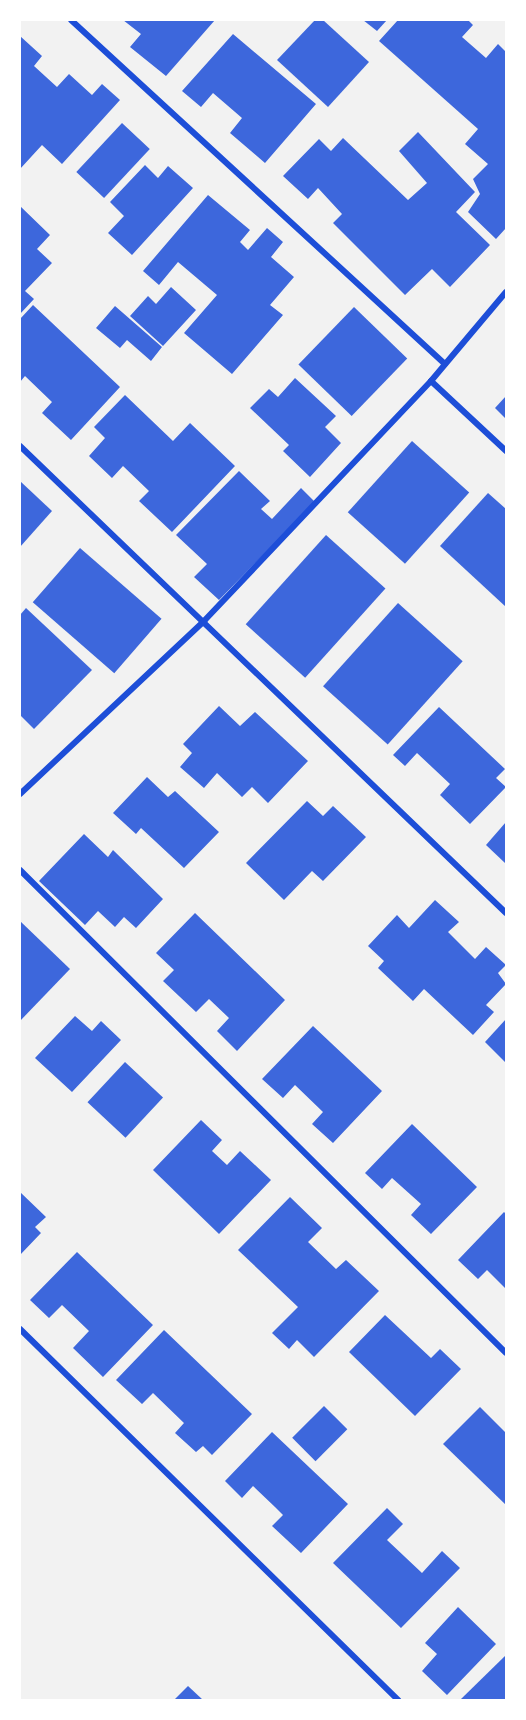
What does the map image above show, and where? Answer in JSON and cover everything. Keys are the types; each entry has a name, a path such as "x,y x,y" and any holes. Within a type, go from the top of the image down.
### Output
{"street":[{"path":"71,20 445,364"},
{"path":"20,794 204,621 431,381 507,292"},
{"path":"431,381 507,451"},
{"path":"20,446 507,913"},
{"path":"20,870 507,1353"},
{"path":"20,1329 398,1701"}],"building":[{"path":"123,20 215,20 166,76 130,47 141,34"},
{"path":"315,20 323,20 369,62 328,107 277,60"},
{"path":"363,20 387,20 377,31"},
{"path":"398,20 468,20 473,25 462,37 486,58 498,44 506,52 506,228 496,239 468,212 480,194 473,179 488,164 465,144 478,129 379,41"},
{"path":"233,34 316,104 265,163 230,133 242,118 213,93 201,107 182,91"},
{"path":"20,36 42,56 34,66 57,87 69,74 92,95 102,84 120,100 62,164 42,145 20,169"},
{"path":"122,123 150,149 104,198 76,172"},
{"path":"418,132 475,192 456,212 490,245 450,287 432,269 405,295 333,223 342,214 318,188 308,199 283,176 319,139 331,151 343,138 408,200 427,183 399,151"},
{"path":"145,165 158,178 168,166 193,188 132,255 108,233 124,216 110,202"},
{"path":"208,195 250,230 240,242 248,250 267,228 283,242 271,257 294,277 270,305 283,315 232,374 184,333 217,295 178,262 159,285 143,271"},
{"path":"20,206 50,235 37,249 52,263 25,291 34,299 20,314"},
{"path":"171,287 196,310 163,346 130,316 148,296 156,304"},
{"path":"33,305 120,387 71,440 42,413 52,402 25,376 20,382 20,319"},
{"path":"115,306 162,347 151,361 127,340 120,348 96,328"},
{"path":"354,307 407,358 352,416 298,365"},
{"path":"295,378 336,416 325,427 341,443 310,477 283,451 289,445 250,408 269,389 278,397"},
{"path":"125,395 173,441 190,423 235,466 172,532 139,501 149,491 123,466 112,478 89,456 105,438 94,427"},
{"path":"506,396 506,419 495,408"},
{"path":"412,441 469,493 405,564 348,512"},
{"path":"239,471 270,501 261,509 272,519 301,488 315,502 219,600 194,577 207,564 176,535"},
{"path":"20,481 52,511 20,547"},
{"path":"488,493 506,509 506,607 440,546"},
{"path":"326,535 385,589 305,678 246,624"},
{"path":"80,548 162,619 114,673 33,602"},
{"path":"398,603 463,661 388,744 323,686"},
{"path":"26,608 92,670 34,729 20,715 20,615"},
{"path":"219,706 240,726 255,712 308,761 268,803 252,787 242,797 217,773 204,788 180,767 192,753 183,744"},
{"path":"439,707 505,769 496,778 506,787 470,824 440,795 450,784 417,753 405,766 393,755"},
{"path":"147,777 168,797 175,791 219,832 184,868 141,828 136,834 113,813"},
{"path":"307,801 323,816 333,806 366,837 323,881 312,871 284,900 246,863"},
{"path":"506,822 506,862 505,863 486,845"},
{"path":"84,834 108,857 113,850 163,899 136,928 124,917 115,927 98,911 85,925 39,881"},
{"path":"435,900 459,922 448,932 475,959 486,947 506,965 498,973 506,984 486,1005 494,1012 473,1035 424,989 413,1001 378,968 384,961 368,946 397,915 409,928"},
{"path":"195,913 285,1000 237,1051 217,1031 229,1018 209,999 196,1012 163,981 174,970 156,953"},
{"path":"20,921 70,969 20,1021"},
{"path":"75,1016 92,1031 101,1021 121,1040 72,1092 35,1058"},
{"path":"506,1019 506,1063 485,1042"},
{"path":"313,1026 382,1091 333,1143 312,1124 323,1112 295,1085 283,1098 262,1079"},
{"path":"125,1062 163,1097 126,1138 87,1102"},
{"path":"201,1120 222,1140 212,1151 227,1165 240,1151 271,1180 219,1234 153,1170"},
{"path":"412,1124 477,1187 431,1234 411,1215 421,1204 392,1178 382,1189 365,1173"},
{"path":"20,1192 46,1217 35,1227 41,1233 20,1255"},
{"path":"290,1197 322,1228 308,1242 336,1269 346,1260 379,1291 314,1357 297,1340 289,1349 272,1333 298,1307 238,1250"},
{"path":"504,1212 506,1214 506,1289 487,1270 478,1279 458,1260"},
{"path":"77,1252 153,1325 103,1377 73,1348 89,1331 62,1305 49,1318 30,1300"},
{"path":"385,1315 431,1358 440,1349 461,1369 415,1416 349,1352"},
{"path":"164,1330 252,1414 212,1455 203,1446 196,1452 175,1433 184,1423 153,1393 142,1404 116,1380"},
{"path":"324,1406 347,1429 316,1461 292,1438"},
{"path":"480,1407 506,1433 506,1505 443,1444"},
{"path":"272,1432 348,1504 301,1553 272,1526 283,1515 253,1486 242,1498 225,1481"},
{"path":"387,1508 403,1524 387,1540 422,1573 442,1551 460,1568 401,1628 333,1563"},
{"path":"458,1607 496,1644 447,1695 422,1671 437,1654 425,1643"},
{"path":"506,1655 506,1700 460,1700"},
{"path":"188,1686 203,1700 174,1700"}]}
